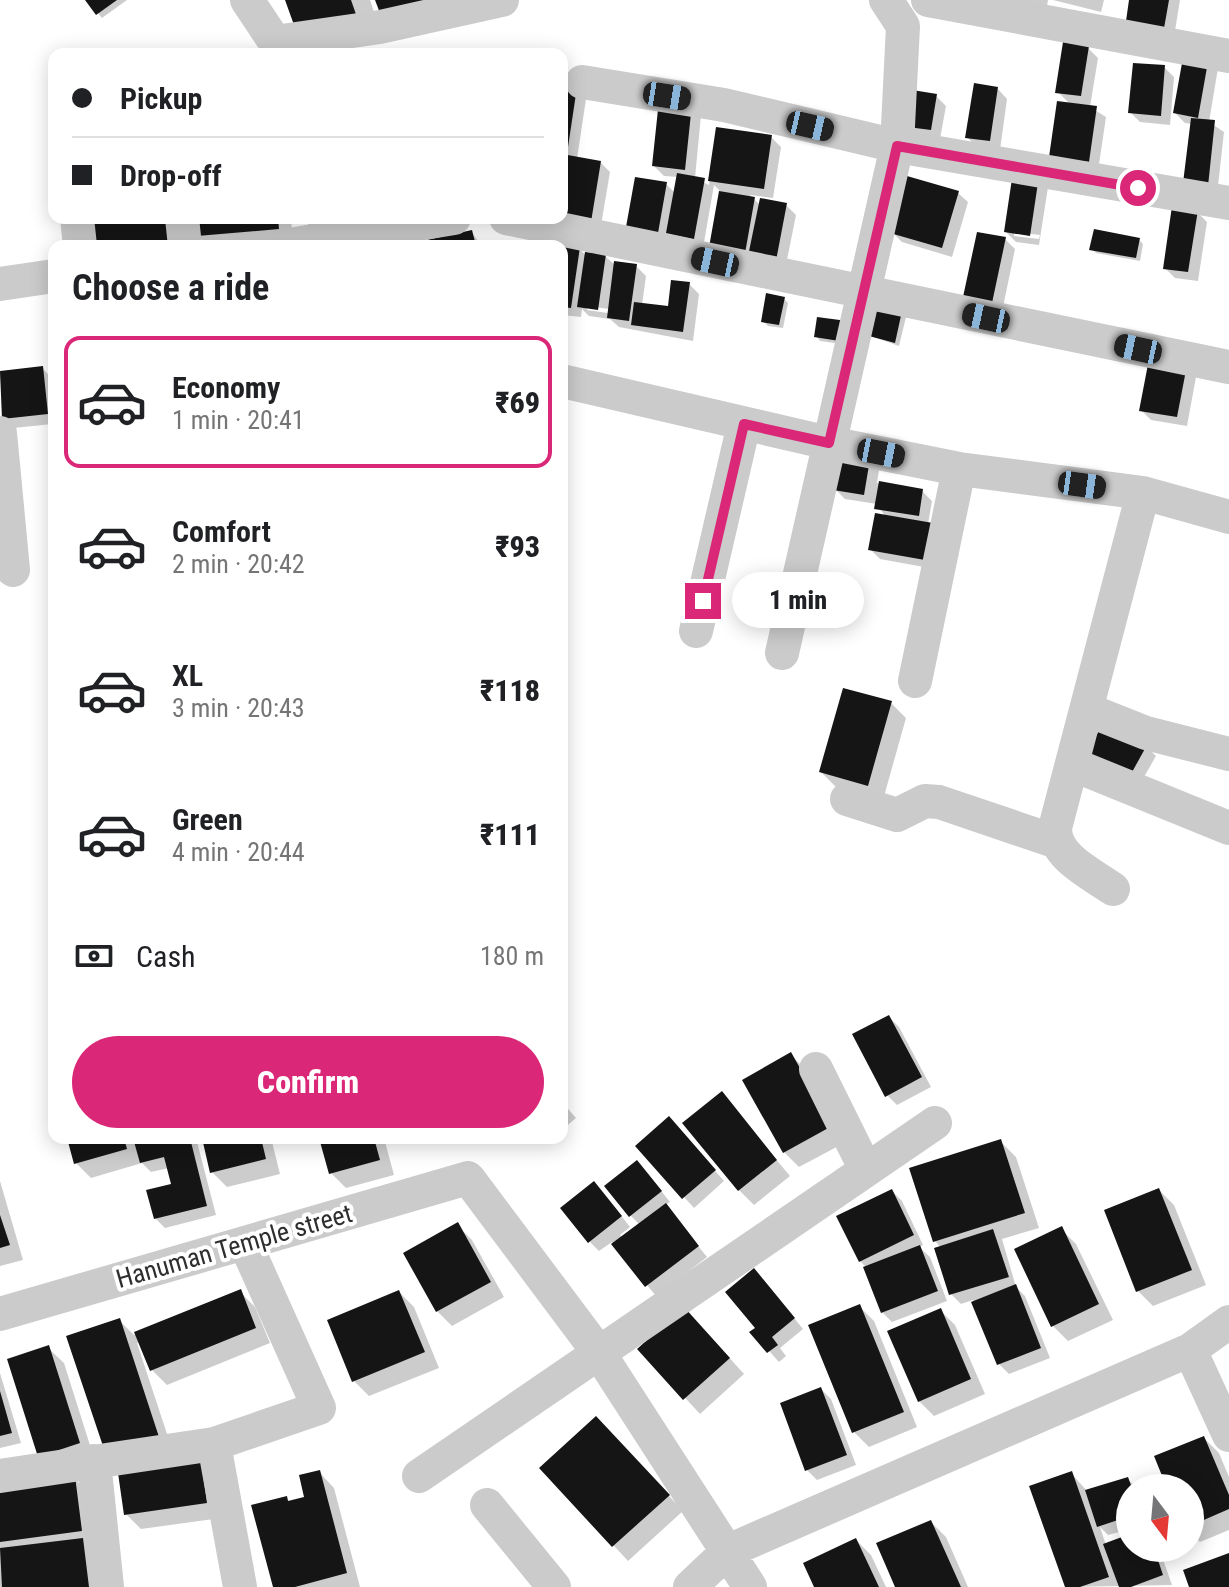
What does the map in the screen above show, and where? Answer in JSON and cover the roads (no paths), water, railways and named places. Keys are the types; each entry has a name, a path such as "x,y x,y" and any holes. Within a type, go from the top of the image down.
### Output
{"street":[{"path":"247,0 275,48 374,14 502,0"},
{"path":"782,653 897,146 903,26 886,0"},
{"path":"928,0 1229,56"},
{"path":"582,82 724,105 897,146 1229,203"},
{"path":"289,239 395,230 424,224"},
{"path":"534,224 1229,367"},
{"path":"0,284 48,277"},
{"path":"568,382 829,443 959,469 1143,493 1229,517"},
{"path":"696,631 744,424"},
{"path":"0,433 13,570"},
{"path":"915,681 959,469"},
{"path":"1054,841 1143,493"},
{"path":"1088,710 1146,733 1229,754"},
{"path":"1074,765 1229,828"},
{"path":"847,799 897,815 925,801 939,802 1054,841 1062,851 1113,889"},
{"path":"816,1069 866,1170"},
{"path":"419,1476 935,1123"},
{"name":"Hanuman Temple street","path":"0,1314 468,1178 599,1353"},
{"path":"0,1476 214,1444 319,1408 245,1243"},
{"path":"690,1587 728,1551 1190,1350 1229,1322"},
{"path":"1190,1350 1229,1435"},
{"path":"599,1353 750,1587"},
{"path":"214,1444 240,1587"},
{"path":"94,1461 107,1587"},
{"path":"487,1505 554,1587"}]}
